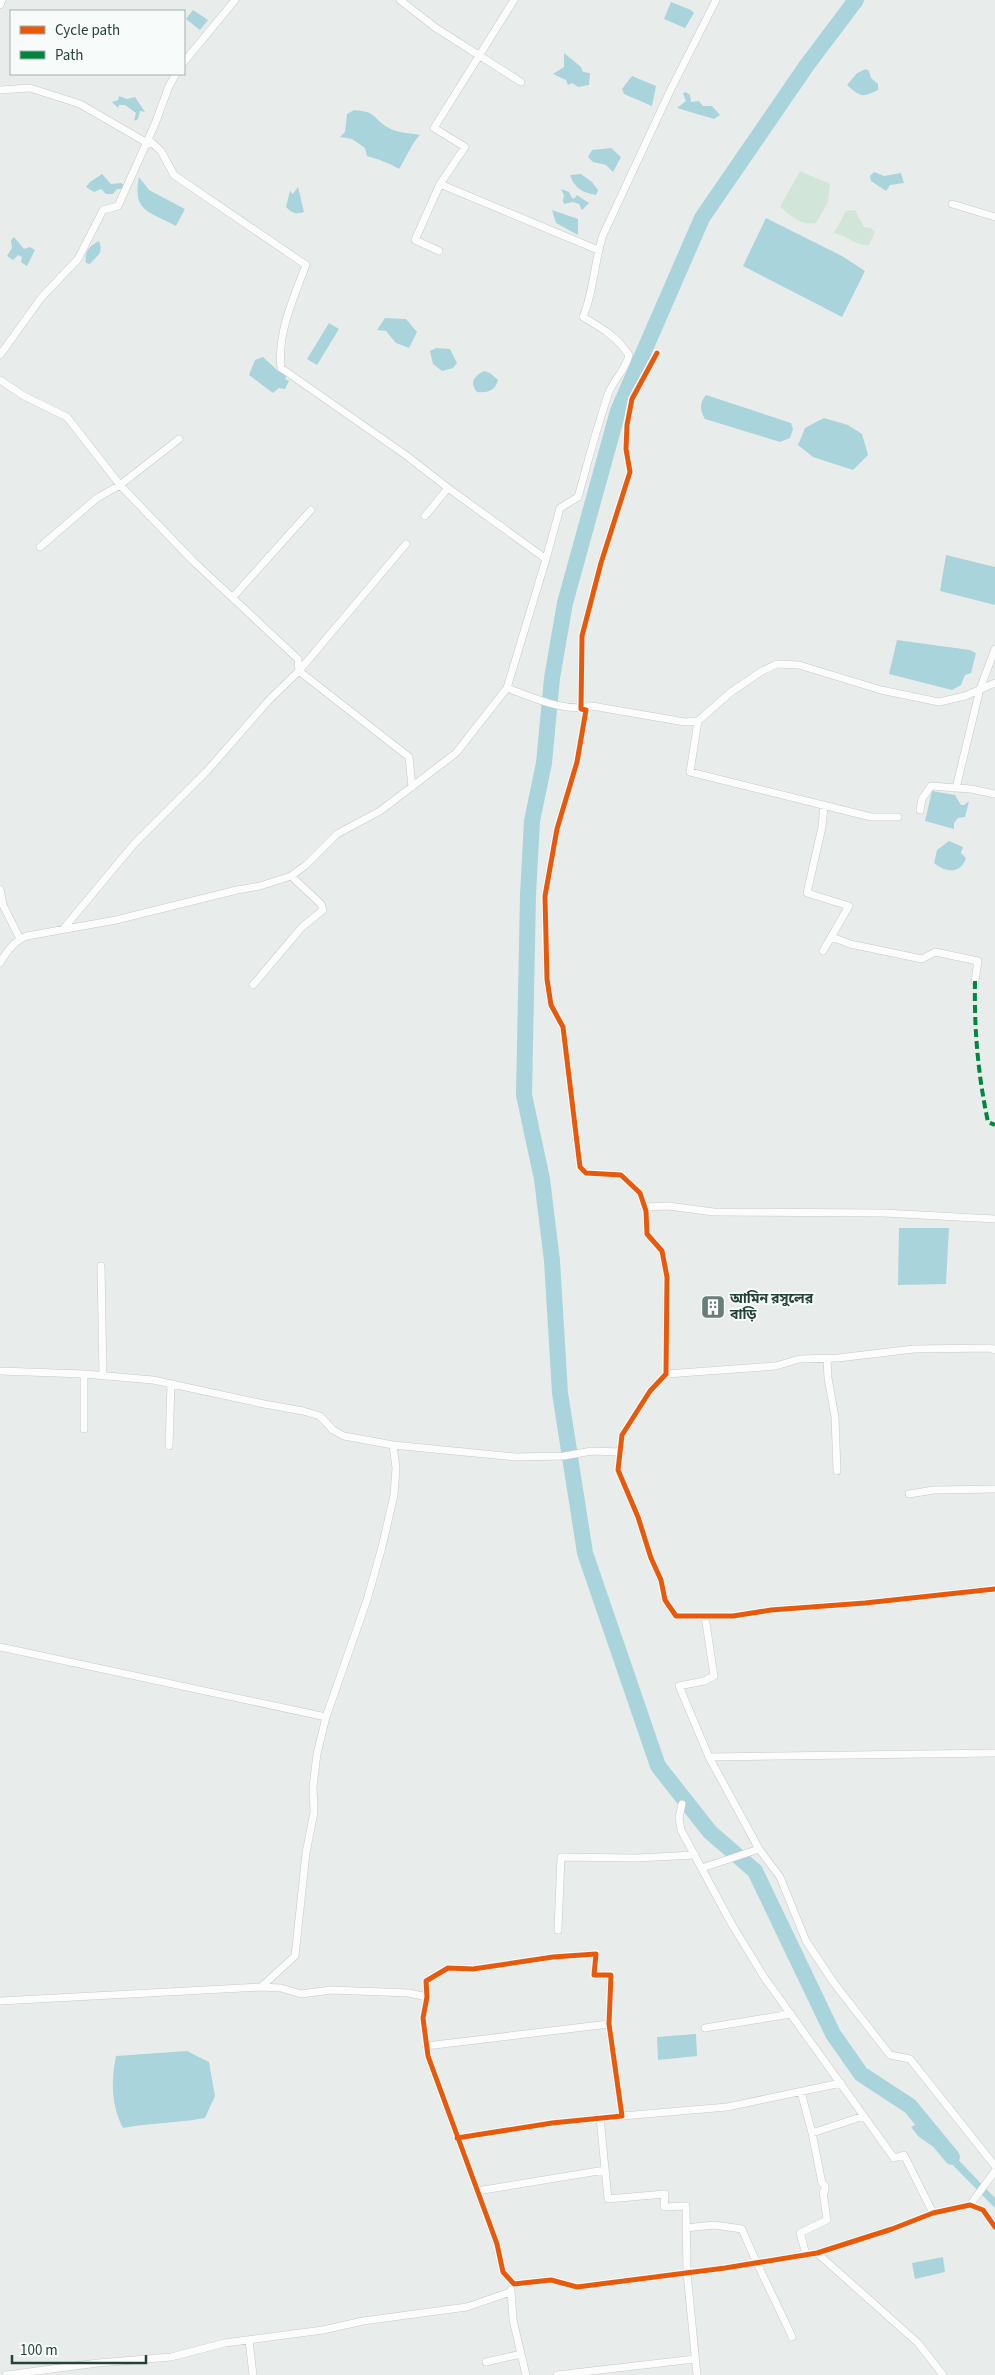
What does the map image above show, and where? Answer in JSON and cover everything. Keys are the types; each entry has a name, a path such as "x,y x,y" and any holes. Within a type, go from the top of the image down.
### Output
{"street":[{"path":"0,5 2,0"},
{"path":"185,61 235,0"},
{"path":"400,0 479,58 521,82"},
{"path":"439,251 415,240 440,184 465,146 434,128 514,0"},
{"path":"0,963 8,950 20,939 64,928 116,920 260,886 291,876 306,866 337,834 380,811 456,753 506,688 560,508 578,496 606,402 612,386 627,364 629,355 620,342 607,331 583,317 590,302 598,250 603,235 666,100 716,0"},
{"path":"0,355 41,298 78,259 103,210 118,206 175,75"},
{"path":"0,90 30,88 80,104 147,141 161,151 174,175 306,265 286,320 279,354 281,368 407,456 546,559"},
{"path":"440,184 598,250"},
{"path":"952,204 995,217"},
{"path":"581,709 582,636 630,472 626,449 627,424 632,399 657,353"},
{"path":"0,380 24,396 67,417 120,485 193,561 298,659 299,671 409,757 412,787"},
{"path":"40,547 97,498 120,485 179,439"},
{"path":"425,516 448,488"},
{"path":"233,597 312,510"},
{"path":"64,928 134,844 207,771 270,699 299,671 406,544"},
{"path":"956,788 980,689 995,648"},
{"path":"581,709 592,706 684,722 698,721 731,692 762,671 778,664 799,665 881,690 939,702 964,696 995,683"},
{"path":"506,688 543,700 586,710 581,745 557,829 545,896 547,979 551,1005 563,1027 580,1167 586,1173 621,1176 640,1194 644,1207 647,1234 662,1251 667,1277 666,1374"},
{"path":"698,721 690,772 871,817 898,817"},
{"path":"920,810 922,799 931,786 971,789 995,794"},
{"path":"823,951 849,906 807,893 822,827 824,806"},
{"path":"253,985 297,932 323,910 321,904 291,876"},
{"path":"0,889 3,905 20,939"},
{"path":"832,937 850,944 922,959 935,952 978,961 975,981"},
{"path":"644,1207 668,1206 714,1212 866,1213 995,1219"},
{"path":"101,1266 102,1376"},
{"path":"995,1350 991,1348 914,1348 827,1358 799,1359 758,1367 666,1374 650,1391 622,1435 618,1470 638,1517 651,1558 661,1580 666,1600 676,1616 733,1616 771,1610 866,1603 995,1589"},
{"path":"827,1358 828,1378 835,1417 837,1470"},
{"path":"0,1371 84,1374 171,1384 264,1404 303,1410 320,1416 333,1430 344,1436 393,1444 516,1457 621,1452"},
{"path":"84,1374 84,1429"},
{"path":"169,1446 171,1384"},
{"path":"261,1987 295,1956 306,1853 314,1812 313,1786 317,1754 326,1718 367,1600 382,1547 394,1495 396,1468 393,1444"},
{"path":"909,1494 934,1490 995,1489"},
{"path":"705,1616 714,1676 678,1686 709,1757 759,1849 780,1877 806,1941 834,1983 890,2055 910,2059 995,2166"},
{"path":"0,1647 326,1718"},
{"path":"709,1757 995,1753"},
{"path":"682,1804 679,1818 681,1830 750,1954 894,2158 904,2155 933,2213"},
{"path":"702,1868 759,1849"},
{"path":"558,1930 561,1857 636,1858 695,1855"},
{"path":"514,2284 503,2272 497,2244 433,2074 426,2046 423,2018 427,1997 426,1981 448,1968 473,1968 553,1957 596,1954 594,1975 611,1975 609,2024 622,2116"},
{"path":"0,2001 261,1987 281,1988 301,1994 331,1990 409,1993 427,1997"},
{"path":"704,2028 791,2014"},
{"path":"426,2046 609,2024"},
{"path":"457,2138 552,2123 726,2107 841,2083"},
{"path":"801,2092 812,2133 822,2184 826,2190 822,2192 827,2220 800,2233 806,2254"},
{"path":"812,2133 864,2116"},
{"path":"600,2118 608,2199 665,2194 664,2207 686,2206 686,2273 698,2375"},
{"path":"477,2191 605,2170"},
{"path":"970,2204 995,2171"},
{"path":"514,2284 551,2280 577,2287 817,2253 892,2229 933,2213 970,2204 983,2210 995,2227"},
{"path":"686,2228 714,2225 742,2230 755,2262 767,2280 792,2337"},
{"path":"817,2253 918,2343 943,2375"},
{"path":"514,2284 510,2292 513,2320 526,2375"},
{"path":"6,2375 98,2363 171,2357 225,2343 467,2307 510,2292"},
{"path":"249,2340 253,2375"},
{"path":"486,2362 521,2354"},
{"path":"557,2375 696,2359"}],"green space":[{"path":"800,171 830,184 828,202 816,223 801,222 780,207"},
{"path":"855,210 864,227 871,228 875,232 869,245 860,244 834,233 846,211"}],"water":[{"path":"671,2 694,13 685,28 664,19"},
{"path":"193,10 208,20 200,30 186,19"},
{"path":"564,53 581,67 583,72 590,73 589,85 578,87 572,83 568,85 566,80 553,74 564,67"},
{"path":"866,69 869,71 871,78 878,84 878,90 861,95 847,85 857,73"},
{"path":"632,76 656,86 652,106 624,94 622,89"},
{"path":"686,92 690,95 691,102 699,101 703,106 712,106 720,115 714,119 677,108 686,101 683,93"},
{"path":"119,96 127,99 135,97 145,112 140,111 138,119 134,121 136,113 125,105 119,105 118,108 112,102 118,100"},
{"path":"354,110 371,114 393,130 420,135 399,169 367,156 365,148 352,139 340,137 345,132 347,114"},
{"path":"611,148 621,157 613,172 606,165 593,162 588,157 592,150"},
{"path":"874,172 884,176 901,173 904,183 890,185 886,191 871,181 870,176"},
{"path":"102,174 111,184 121,183 125,186 123,189 117,189 113,194 106,194 101,189 94,192 86,187"},
{"path":"581,174 592,182 598,190 596,195 587,193 577,187 570,175"},
{"path":"139,177 149,190 185,209 176,226 151,213 141,204 137,189"},
{"path":"298,187 304,212 296,213 286,207 290,191 293,194"},
{"path":"561,189 569,192 574,199 577,195 589,203 582,210 579,204 573,202 564,204 564,195"},
{"path":"552,210 578,219 578,235 556,223"},
{"path":"766,218 842,256 865,271 842,317 743,266"},
{"path":"14,237 24,249 30,247 35,250 27,266 21,262 22,257 18,255 13,260 7,256 12,248 11,240"},
{"path":"99,241 101,249 99,254 90,264 86,263 88,250"},
{"path":"385,318 406,319 417,332 409,348 396,343 386,331 377,330"},
{"path":"329,323 339,329 317,365 307,359"},
{"path":"436,348 450,349 457,363 453,368 442,371 433,364 430,351"},
{"path":"263,357 278,371 287,375 285,379 289,381 285,389 279,388 273,393 249,375 255,360"},
{"path":"484,371 490,373 498,380 495,387 490,390 477,392 473,386 474,380"},
{"path":"706,395 791,423 793,429 790,438 780,442 705,419 701,407"},
{"path":"824,418 848,425 862,434 868,455 853,470 813,457 798,445 805,428"},
{"path":"946,555 995,567 995,605 940,591"},
{"path":"897,640 970,650 976,653 971,673 965,675 961,685 952,690 889,674"},
{"path":"932,791 955,795 961,805 969,801 965,817 958,818 954,823 954,829 925,821"},
{"path":"949,841 963,847 961,853 966,858 961,867 953,870 943,869 934,863 937,850"},
{"path":"899,1228 949,1228 946,1284 898,1285"},
{"path":"696,2034 697,2056 658,2060 657,2037"},
{"path":"187,2051 209,2062 215,2096 205,2118 123,2128 116,2111 113,2093 116,2056"},
{"path":"917,2124 923,2132 942,2143 995,2198 995,2208 938,2150 919,2137 911,2127"},
{"path":"943,2257 945,2272 915,2279 912,2263"}],"waterway":[{"path":"856,0 807,65 702,218 618,411 565,603 552,678 544,763 532,821 528,895 524,1095 542,1179 552,1261 560,1393 585,1553 658,1766 710,1832 755,1871 833,2034 861,2074 910,2106 952,2157"}],"marked path":[{"path":"975,981 975,1017 979,1069 988,1122 995,1125"}],"cycle path":[{"path":"657,353 632,399 627,425 626,449 630,472 601,563 582,636 581,709 586,710 577,762 557,829 545,896 547,979 551,1005 563,1027 580,1167 586,1173 621,1175 640,1193 646,1211 647,1234 662,1251 667,1277 666,1374 650,1391 622,1435 618,1470 638,1517 651,1558 661,1580 665,1600 676,1616 733,1616 771,1610 865,1603 995,1589"},
{"path":"457,2138 552,2123 622,2116 609,2024 611,1975 594,1975 596,1954 553,1957 473,1969 448,1968 426,1981 427,1997 423,2018 428,2056 497,2244 503,2272 514,2284 551,2280 577,2287 725,2268 817,2253 892,2229 933,2213 970,2205 983,2210 995,2227"}],"place":[{"name":"আমিন রসুলের বাড়ি","path":"713,1307"}]}
